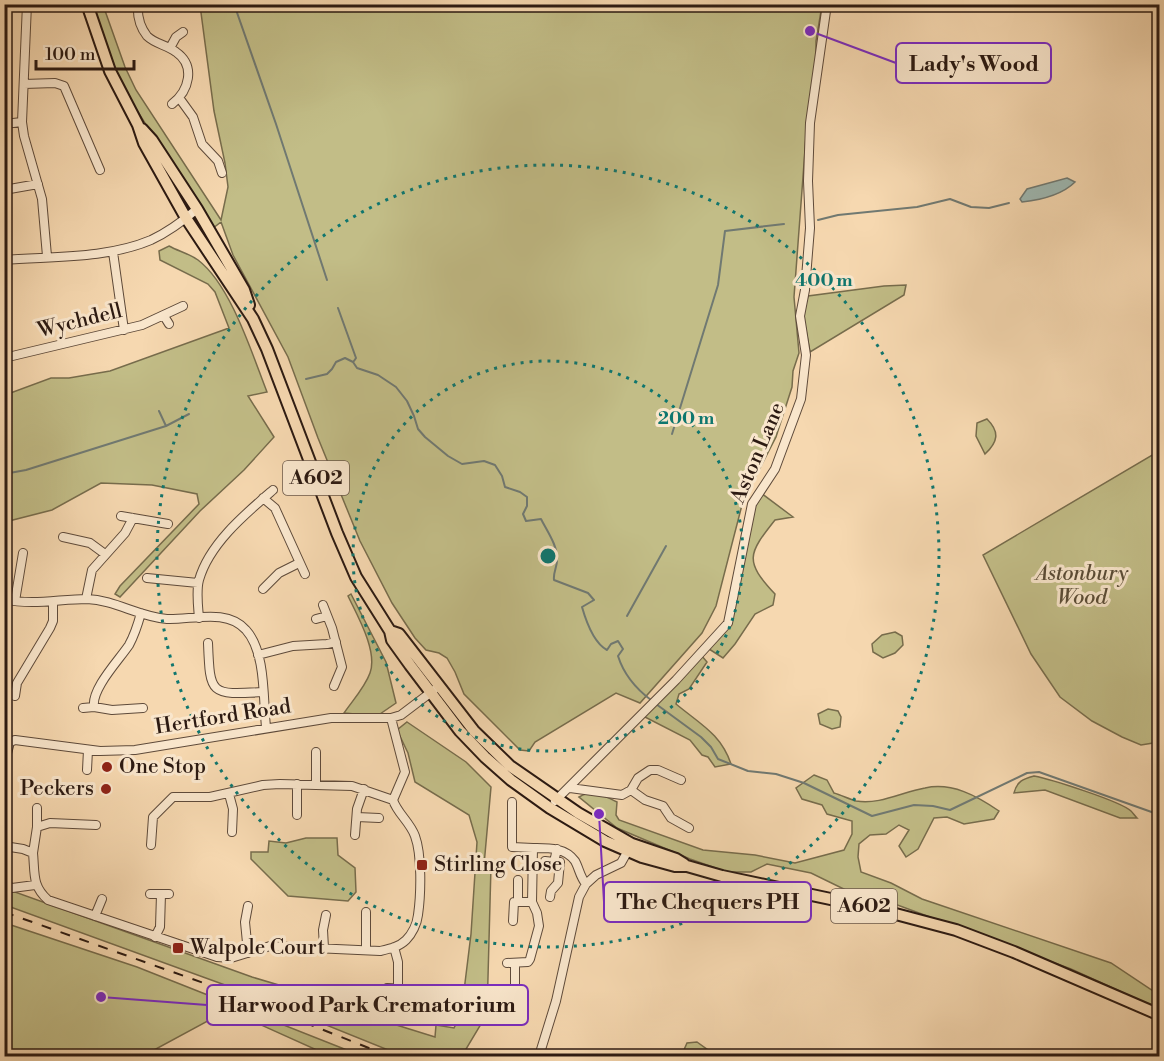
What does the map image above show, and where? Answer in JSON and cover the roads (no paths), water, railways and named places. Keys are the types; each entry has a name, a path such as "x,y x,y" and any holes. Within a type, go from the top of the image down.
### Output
{"highway":[{"name":"A602","path":"87,4 110,71 138,125 144,143 186,218 253,320 267,349 356,577 390,631 399,634 410,665 435,690"},
{"name":"A602","path":"138,125 152,140 197,209 244,290 253,320"},
{"name":"A602","path":"407,652 423,664 435,690 460,731 485,757 511,780 553,804 605,841 630,847 675,866 687,866 722,876 873,908 956,930 1160,1015"}],"street":[{"path":"27,4 22,122 43,209 47,256"},
{"path":"138,4 139,21 146,34 181,57 188,70 187,85 176,102 193,117 202,144 218,160 222,173"},
{"name":"Aston Lane","path":"553,804 676,680 728,623 752,504 775,469 801,399 806,355 800,316 805,290 810,228 808,181 810,123 827,4"},
{"path":"170,48 176,38 185,33 185,22"},
{"path":"24,84 55,83 64,86 69,93 100,170"},
{"path":"4,124 22,122"},
{"path":"4,190 38,184"},
{"path":"4,260 113,252 151,240 197,209"},
{"path":"113,252 124,330"},
{"name":"Wychdell","path":"4,358 124,330 164,316 183,306"},
{"path":"164,316 168,324"},
{"path":"199,618 198,583 216,544 273,490"},
{"path":"263,498 275,508 304,574"},
{"path":"121,516 168,524"},
{"path":"86,599 90,574 95,565 125,533 133,518"},
{"path":"63,537 90,543 105,554"},
{"path":"15,601 23,553"},
{"path":"263,589 273,584 283,570 299,563"},
{"path":"147,578 163,577 198,583"},
{"path":"4,598 15,601 53,602 86,599 118,604 162,618 224,617 237,622 249,633 258,655 266,728"},
{"path":"15,696 17,682 50,627 53,602"},
{"path":"323,605 346,668 334,686"},
{"path":"94,707 93,703 98,690 136,632 141,613"},
{"path":"316,620 327,616"},
{"path":"258,655 292,646 336,642"},
{"path":"208,643 212,655 210,682 218,690 226,694 263,692"},
{"path":"393,800 405,772 391,718 401,714 435,690"},
{"path":"83,708 112,710 132,705 144,708"},
{"name":"Hertford Road","path":"7,741 15,740 88,750 135,750 331,718 391,718"},
{"path":"4,765 7,741"},
{"path":"87,770 88,750"},
{"path":"316,752 313,765 316,784"},
{"path":"570,788 622,795 632,790 638,778 650,770 658,770 681,780"},
{"path":"297,784 302,804 297,815"},
{"path":"37,808 33,854 35,885 48,900 217,957 231,957 270,946 380,951 406,940 418,916 418,850 414,834 393,800 364,789 316,784 263,785 229,794 173,797 153,816 151,845"},
{"path":"355,835 358,804 364,789"},
{"path":"632,790 645,800 663,806 668,821 689,828"},
{"path":"229,794 233,809 232,832"},
{"path":"512,802 512,847 557,849 572,858 586,884"},
{"path":"357,816 379,818"},
{"path":"37,827 50,823 96,825"},
{"path":"4,846 23,849 33,854"},
{"path":"539,1056 556,1001 579,897 586,884 596,875 621,862 630,847"},
{"path":"515,1013 511,963 528,962 532,955 539,922 532,902 533,848"},
{"path":"550,897 551,891 558,883 557,849"},
{"path":"518,880 518,902"},
{"path":"4,885 12,888 35,885"},
{"path":"150,894 165,894 160,927 155,937"},
{"path":"95,916 102,900"},
{"path":"513,921 514,902 532,902"},
{"path":"248,906 245,922 248,953"},
{"path":"366,912 366,950"},
{"path":"324,948 320,930 326,915"},
{"path":"394,947 398,962 398,988"},
{"path":"387,988 409,989"}],"water":[{"path":"1067,178 1075,182 1057,194 1022,202 1020,199 1027,189"}],"waterway":[{"path":"234,4 327,280"},
{"path":"818,220 838,215 917,207 950,199 971,207 989,208 1009,203"},
{"path":"672,434 718,285 725,231 784,224"},
{"path":"338,308 356,358 354,361"},
{"path":"306,379 327,374 336,362 345,358 353,362 357,368 378,375 396,387 407,401 418,429 448,456 462,464 484,461 495,465 502,476 505,487 527,497 527,506 523,514 526,521 541,519 549,534 557,555 554,580 588,593 594,600 582,607 594,637 607,650 611,644 618,641 623,649 618,656 623,669 635,686 651,700"},
{"path":"159,411 166,426"},
{"path":"4,474 26,470 166,426 189,414"},
{"path":"627,616 666,546"},
{"path":"656,704 701,737 718,759 748,771 776,774 804,783 872,816 914,805 950,810 1027,773 1039,772 1160,815"}],"railway":[{"path":"4,912 215,987 389,1056"}],"place":[{"name":"Lady's Wood","path":"810,31"},
{"name":"One Stop","path":"107,767"},
{"name":"Peckers","path":"106,789"},
{"name":"The Chequers PH","path":"599,814"},
{"name":"Stirling Close","path":"422,865"},
{"name":"Walpole Court","path":"178,948"},
{"name":"Harwood Park Crematorium","path":"101,997"}],"park label":[{"name":"Astonbury Wood","path":"1082,586"}]}
